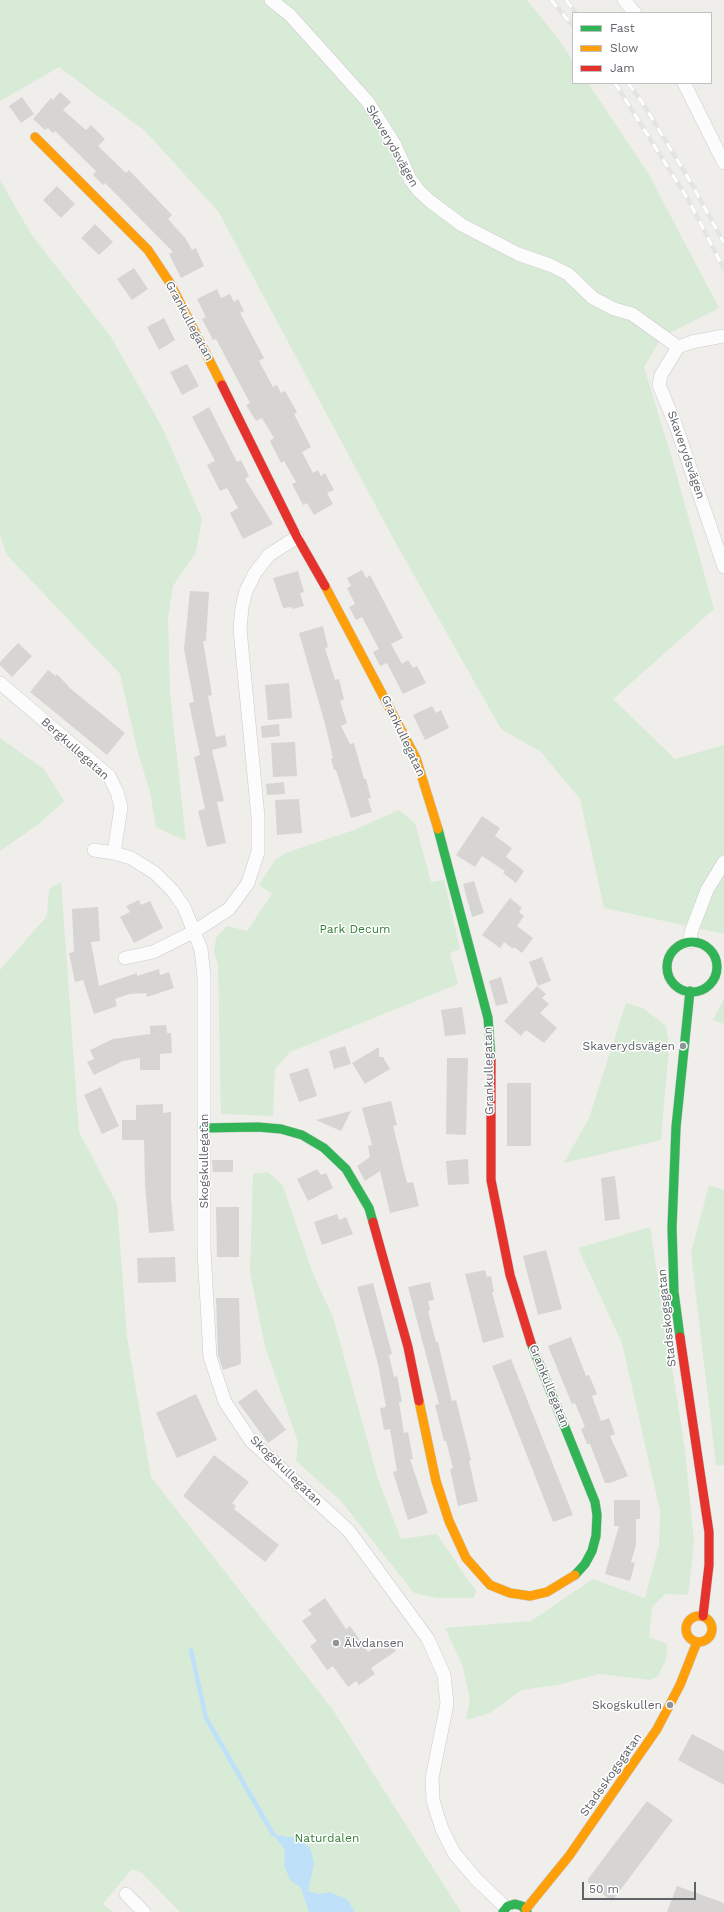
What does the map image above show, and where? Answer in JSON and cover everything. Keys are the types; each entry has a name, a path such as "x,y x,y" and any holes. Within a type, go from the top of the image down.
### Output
{"street":[{"name":"Skaverydsvägen","path":"271,0 290,15 368,102 395,145 410,179 418,191 462,225 518,254 550,265 568,274 593,298 614,309 632,314 678,347 661,375 659,385 676,426 724,567"},
{"path":"624,0 634,12"},
{"path":"685,84 724,162"},
{"name":"Grankullegatan","path":"35,137 148,250 170,283 253,444 298,537 338,608 416,758 427,790 488,1018 491,1044 491,1180 507,1260 527,1332 595,1502 597,1522 592,1551 585,1564 574,1576 547,1592 530,1596 510,1593 490,1585 466,1558 449,1521 436,1481 408,1347 369,1208 346,1169 324,1148 302,1135 281,1129 258,1127 204,1128"},
{"path":"678,347 692,342 724,336"},
{"path":"125,958 153,952 195,931 229,909 248,883 258,852 258,816 240,629 242,607 246,591 255,573 269,555 298,537"},
{"name":"Bergkullegatan","path":"0,683 109,776 117,792 121,807 114,853"},
{"name":"Skogskullegatan","path":"94,850 132,858 155,873 172,890 184,907 201,949 204,977 204,1250 210,1357 225,1402 251,1441 349,1531 428,1639 444,1675 447,1704 432,1778 433,1800 442,1829 454,1853 504,1910"},
{"path":"690,942 691,932 707,890 724,862"},
{"path":"690,942 697,942 708,948 720,964 710,984 704,989 690,991 677,986 669,976 668,963 673,951 678,946 690,942"},
{"name":"Stadsskogsgatan","path":"690,991 676,1127 672,1228 674,1292 709,1532 709,1565 703,1616"},
{"path":"703,1616 711,1623 712,1631 705,1640 697,1642 688,1636 686,1626 692,1617 703,1616"},
{"name":"Stadsskogsgatan","path":"504,1910 517,1904 526,1911 568,1856 658,1729 680,1685 697,1642"},
{"path":"126,1894 144,1912"}],"green space":[{"path":"0,0 527,0 556,36 572,60 572,84 589,84 648,173 719,308 662,337 644,367 673,462 714,609 613,699 675,759 724,745 724,934 604,908 580,799 541,752 501,729 393,538 218,211 145,131 59,67 0,101"},
{"path":"0,180 31,234 111,337 163,429 202,519 196,552 173,586 168,618 170,693 186,841 156,827 150,792 137,749 120,674 7,555 0,535"},
{"path":"0,738 44,769 64,801 40,823 0,851"},
{"name":"Park Decum","path":"399,810 415,823 431,882 444,880 460,949 450,953 458,984 290,1052 275,1069 273,1116 221,1114 218,964 214,952 216,938 227,926 247,931 272,894 259,885 275,860 288,852 354,830"},
{"name":"Naturdalen","path":"61,882 79,1132 117,1204 127,1337 151,1477 333,1710 461,1912 180,1912 142,1873 132,1869 103,1904 113,1912 0,1912 0,970 47,916 49,889"},
{"path":"724,999 724,1024 713,1020"},
{"path":"626,1003 643,1008 666,1026 669,1046 661,1140 564,1163 589,1118"},
{"path":"268,1172 283,1186 313,1274 333,1317 378,1479 401,1539 437,1534 476,1590 474,1598 437,1598 414,1593 341,1501 296,1461 298,1442 265,1346 250,1273 253,1174"},
{"path":"709,1185 724,1190 724,1465 716,1465 691,1253"},
{"path":"650,1227 685,1450 694,1543 688,1595 665,1594 652,1607 649,1637 667,1644 666,1660 658,1676 650,1680 600,1674 557,1685 521,1690 490,1713 466,1720 470,1699 462,1664 445,1628 531,1621 593,1579 645,1598 659,1545 660,1511 622,1343 578,1248"}],"water":[{"path":"273,1834 287,1837 298,1837 310,1848 314,1863 308,1891 318,1894 329,1892 347,1899 355,1912 309,1912 301,1888 290,1880 284,1865 285,1850"}],"building":[{"path":"60,92 71,102 63,110 86,130 91,125 105,139 98,146 126,173 129,170 172,215 168,219 186,239 192,250 196,248 204,266 181,278 169,254 173,252 105,183 103,185 93,175 96,171 55,131 53,133 48,128 45,130 33,119 51,98 53,100"},
{"path":"22,97 34,114 21,123 9,106"},
{"path":"57,186 75,204 61,218 43,200"},
{"path":"95,224 113,242 99,255 81,238"},
{"path":"134,268 148,289 132,300 117,279"},
{"path":"217,289 221,298 230,294 234,302 238,299 244,311 240,313 264,358 259,361 273,387 277,385 281,393 285,391 297,412 294,414 311,447 302,452 313,473 318,470 321,476 325,473 334,490 327,493 333,504 314,515 307,503 303,505 292,484 296,482 284,461 281,463 270,441 274,438 262,418 256,421 246,405 250,403 216,339 213,340 202,319 206,317 197,299"},
{"path":"164,318 175,340 159,350 147,327"},
{"path":"187,364 199,386 182,395 170,372"},
{"path":"209,407 237,462 241,460 249,476 245,479 273,524 243,539 230,513 238,508 227,488 220,491 207,465 215,461 192,417"},
{"path":"362,570 366,578 370,575 403,638 391,644 402,664 408,660 413,668 417,666 426,683 403,694 387,663 380,666 373,652 379,649 362,617 356,620 349,607 355,604 347,588 351,586 347,578"},
{"path":"298,571 304,592 300,593 304,606 292,609 292,607 283,608 273,578"},
{"path":"190,591 209,592 206,641 203,641 212,695 208,696 216,737 225,735 227,746 212,750 224,801 217,802 226,843 207,847 198,811 205,809 194,757 200,755 189,703 194,702 184,649"},
{"path":"323,626 328,647 325,648 335,680 339,679 344,699 340,701 347,723 341,726 350,744 354,743 371,798 368,799 372,812 351,818 336,770 334,770 331,759 333,758 325,724 299,633"},
{"path":"18,643 32,656 12,677 0,665 0,662"},
{"path":"48,670 56,676 57,674 71,689 125,733 107,755 30,692"},
{"path":"289,683 292,718 268,720 265,685"},
{"path":"432,706 436,713 441,710 449,728 425,740 413,715"},
{"path":"279,724 280,736 262,738 261,726"},
{"path":"295,742 297,776 273,777 271,743"},
{"path":"284,782 285,794 267,795 266,784"},
{"path":"299,799 302,833 277,835 275,800"},
{"path":"482,816 500,828 495,836 512,848 506,857 524,871 516,883 503,873 505,871 482,856 475,867 456,855"},
{"path":"474,881 484,913 472,917 463,884"},
{"path":"510,898 522,908 519,912 524,916 517,926 533,938 522,953 514,947 513,949 504,942 500,948 482,935"},
{"path":"139,900 141,905 150,901 163,928 134,943 120,917 130,912 126,906"},
{"path":"98,907 100,941 91,942 99,986 137,973 137,976 159,969 160,975 169,972 174,988 147,997 146,993 129,994 115,999 117,1006 94,1014 83,980 75,982 69,953 74,952 72,909"},
{"path":"542,957 551,981 538,986 529,962"},
{"path":"501,977 508,1003 496,1006 489,981"},
{"path":"537,986 546,994 542,998 549,1004 540,1013 557,1028 544,1043 526,1030 521,1036 504,1021"},
{"path":"462,1007 466,1034 445,1036 441,1010"},
{"path":"166,1025 167,1033 171,1033 172,1053 160,1054 160,1070 140,1070 140,1058 123,1061 94,1075 87,1062 94,1059 90,1050 113,1039 150,1034 150,1026"},
{"path":"345,1046 351,1064 334,1069 329,1051"},
{"path":"379,1047 379,1057 383,1057 390,1069 365,1084 352,1063"},
{"path":"447,1058 468,1058 466,1135 446,1134"},
{"path":"308,1068 317,1096 299,1102 289,1074"},
{"path":"507,1083 531,1083 531,1146 507,1146"},
{"path":"101,1087 119,1126 102,1134 84,1095"},
{"path":"391,1101 397,1125 393,1126 407,1183 413,1182 419,1206 390,1213 380,1171 365,1181 357,1166 370,1157 368,1146 372,1145 362,1108"},
{"path":"163,1104 163,1113 171,1112 171,1198 174,1231 149,1233 145,1184 144,1140 122,1140 122,1120 136,1120 136,1105"},
{"path":"351,1111 341,1131 316,1120"},
{"path":"468,1159 469,1184 448,1185 446,1161"},
{"path":"212,1160 233,1160 233,1172 213,1172"},
{"path":"317,1169 321,1175 326,1173 333,1188 308,1201 297,1179"},
{"path":"615,1176 620,1219 605,1221 601,1178"},
{"path":"216,1207 239,1207 239,1257 217,1257"},
{"path":"337,1214 339,1220 346,1217 353,1234 322,1245 314,1222"},
{"path":"546,1250 562,1309 538,1315 523,1256"},
{"path":"175,1257 176,1282 138,1283 137,1258"},
{"path":"485,1270 487,1277 491,1276 494,1292 492,1292 504,1337 483,1343 465,1274"},
{"path":"430,1282 434,1300 428,1301 430,1310 428,1311 436,1342 438,1342 452,1401 456,1400 471,1460 469,1461 478,1501 458,1506 450,1469 453,1468 446,1441 444,1441 435,1405 439,1404 408,1287"},
{"path":"373,1283 392,1354 389,1355 394,1377 397,1376 402,1402 399,1402 404,1433 408,1432 413,1459 410,1459 428,1513 408,1520 393,1472 397,1471 390,1429 384,1430 380,1408 386,1407 378,1364 357,1287"},
{"path":"216,1298 239,1298 241,1364 223,1370 218,1355"},
{"path":"571,1337 586,1376 589,1375 597,1394 592,1396 601,1421 609,1418 615,1434 610,1436 628,1476 610,1483 605,1483 590,1444 587,1444 581,1429 585,1427 575,1403 572,1404 548,1346"},
{"path":"511,1359 573,1515 553,1522 492,1366"},
{"path":"256,1389 286,1430 268,1443 238,1402"},
{"path":"196,1394 217,1440 177,1458 156,1413"},
{"path":"214,1455 249,1482 232,1503 236,1506 234,1509 279,1545 265,1562 183,1496"},
{"path":"614,1500 640,1500 640,1519 636,1519 636,1545 631,1562 635,1563 630,1581 605,1574 619,1526 614,1526"},
{"name":"Älvdansen","path":"325,1598 346,1629 350,1626 368,1652 387,1639 396,1651 371,1668 375,1674 359,1685 356,1681 348,1687 333,1666 327,1670 310,1646 317,1641 302,1621 312,1614 308,1610"},
{"path":"692,1734 724,1751 724,1785 678,1760"},
{"path":"647,1801 673,1820 612,1901 588,1883 588,1879"},
{"path":"677,1886 724,1903 724,1912 667,1912"}],"waterway":[{"path":"191,1650 206,1718 273,1834"}],"railway":[{"path":"551,0 572,25"},
{"path":"566,0 575,12"},
{"path":"616,84 689,201 724,269"},
{"path":"629,84 642,102 690,181 724,243"}],"traffic: fast":[{"path":"438,829 488,1018 491,1058"},
{"path":"692,942 706,946 713,953 717,967 713,981 706,988 692,992 678,988 671,981 667,967 671,953 678,946 692,942"},
{"path":"680,1337 674,1292 672,1228 676,1127 690,991"},
{"path":"204,1128 258,1127 281,1129 302,1135 324,1148 346,1169 369,1208 373,1222"},
{"path":"531,1343 595,1502 597,1515 596,1536 592,1551 585,1564 575,1575"},
{"path":"503,1912 508,1906 515,1904 522,1906 527,1912"}],"traffic: slow":[{"path":"35,137 148,250 170,283 222,385"},
{"path":"325,586 416,758 438,829"},
{"path":"419,1401 436,1481 449,1521 466,1558 490,1585 510,1593 530,1596 547,1592 575,1575"},
{"path":"699,1616 708,1620 712,1629 708,1638 699,1642 690,1638 686,1629 690,1620 699,1616"},
{"path":"526,1909 569,1856 657,1729 680,1685 697,1642"}],"traffic: jam":[{"path":"222,385 297,537 325,586"},
{"path":"491,1058 491,1180 510,1275 531,1343"},
{"path":"373,1222 408,1347 419,1401"},
{"path":"680,1337 709,1532 709,1565 703,1616"}],"place":[{"name":"Skaverydsvägen","path":"683,1046"},
{"name":"Älvdansen","path":"336,1643"},
{"name":"Skogskullen","path":"670,1705"}]}
